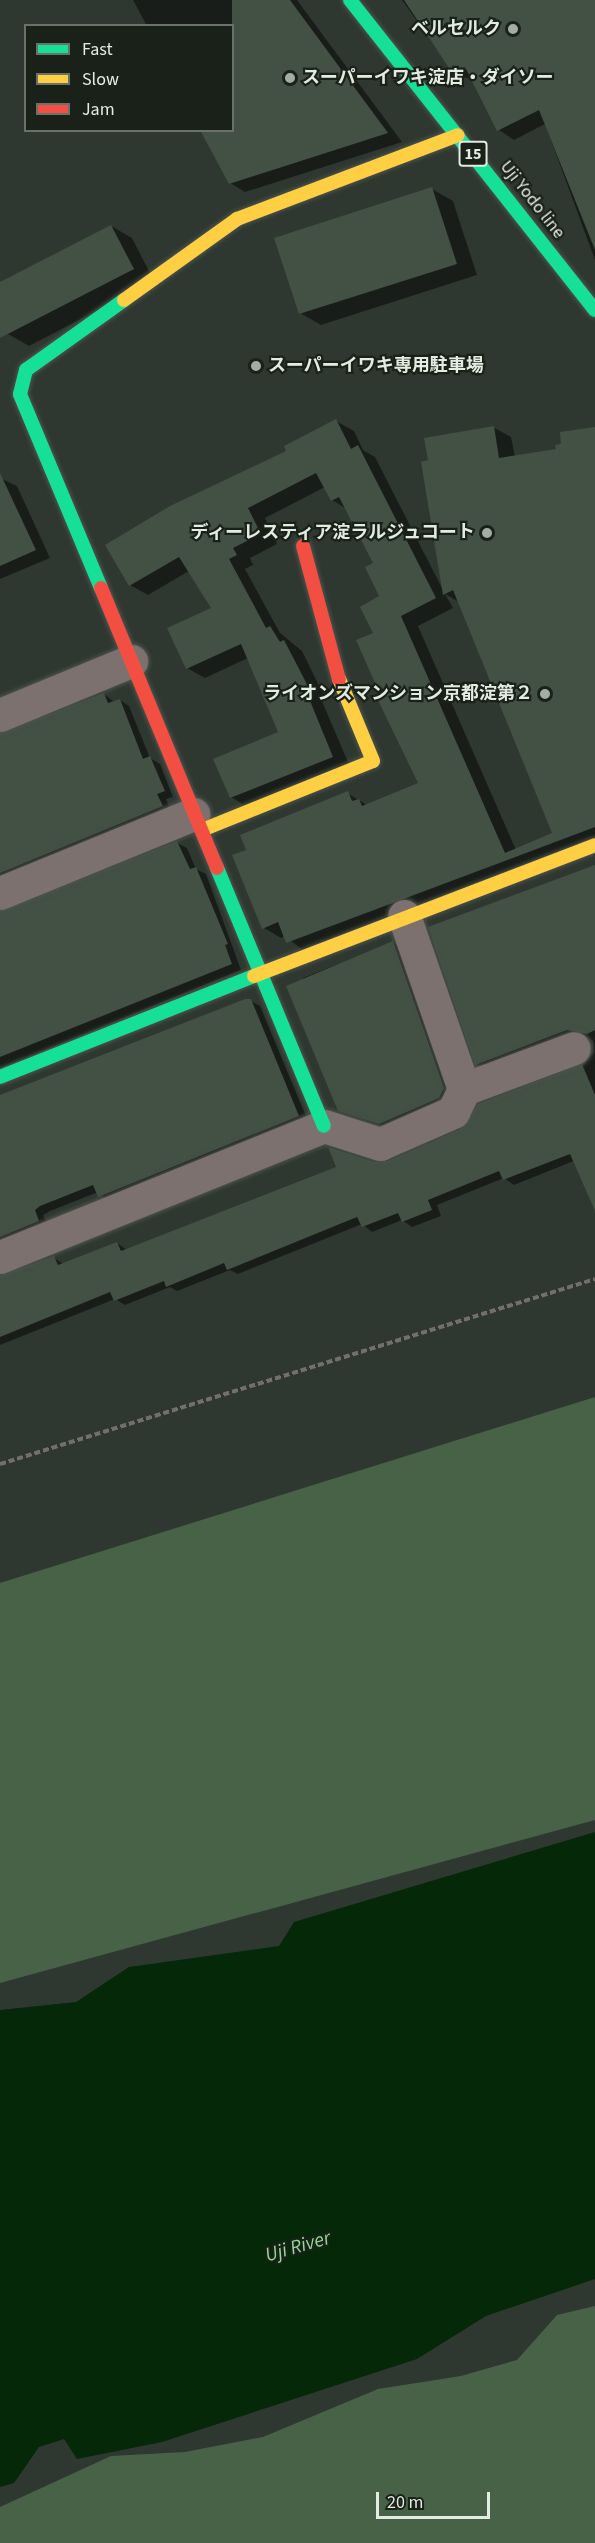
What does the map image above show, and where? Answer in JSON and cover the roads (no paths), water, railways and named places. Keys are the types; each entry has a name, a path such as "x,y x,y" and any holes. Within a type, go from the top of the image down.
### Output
{"street":[{"name":"Uji Yodo line","path":"350,0 595,310"},
{"path":"324,1126 20,394 26,370 237,219 458,135"},
{"path":"0,893 373,761 333,665 303,546"},
{"path":"0,715 131,661"},
{"path":"0,1077 404,916 595,845"},
{"path":"404,916 464,1089"},
{"path":"0,1257 324,1126 380,1144 453,1112 464,1089 574,1048"}],"water":[{"name":"Uji River","path":"595,1832 595,2279 486,2316 417,2359 162,2442 77,2459 64,2439 39,2447 14,2483 0,2487 0,2010 76,2002 129,1967 279,1946 294,1922"}],"place":[{"name":"ベルセルク","path":"513,29"},
{"name":"スーパーイワキ淀店・ダイソー","path":"290,78"},
{"name":"スーパーイワキ専用駐車場","path":"256,366"},
{"name":"ディーレスティア淀ラルジュコート","path":"487,533"},
{"name":"ライオンズマンション京都淀第２","path":"545,694"}]}
